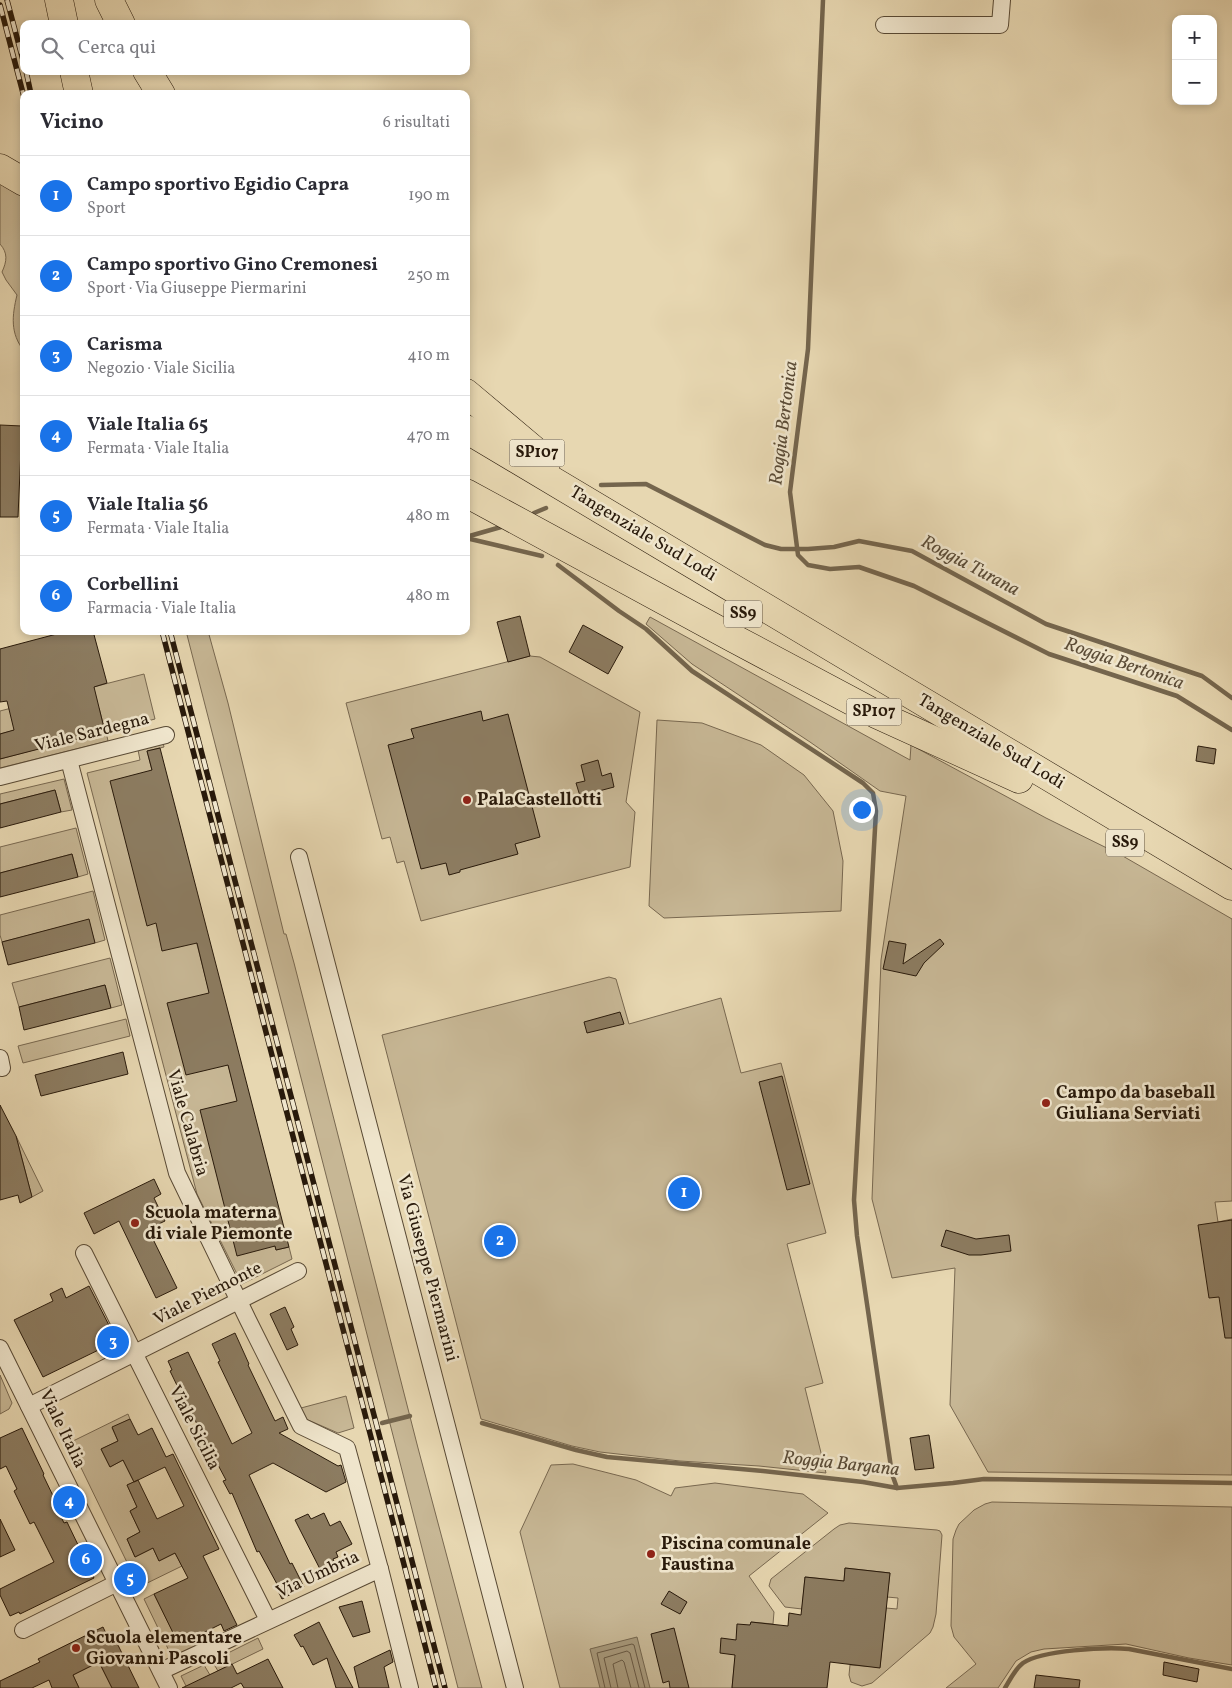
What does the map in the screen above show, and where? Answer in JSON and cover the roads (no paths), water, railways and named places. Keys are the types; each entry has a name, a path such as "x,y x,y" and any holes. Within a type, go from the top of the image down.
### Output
{"highway":[{"path":"58,0 63,20"},
{"path":"109,0 119,20"},
{"path":"75,75 78,90"},
{"path":"150,75 159,90"},
{"path":"0,150 20,162"},
{"path":"0,168 20,180"},
{"name":"SP107","path":"470,396 607,512"},
{"name":"Tangenziale Sud Lodi","path":"470,431 1232,886"},
{"name":"Tangenziale Sud Lodi","path":"470,451 1232,906"},
{"name":"SP107","path":"470,496 552,538 732,638 876,714 1019,779"}],"street":[{"path":"884,25 1000,25 1002,0"},
{"name":"Viale Sardegna","path":"0,777 166,735"},
{"name":"Viale Calabria","path":"69,760 177,1173 301,1426 347,1448 380,1569"},
{"name":"Via Giuseppe Piermarini","path":"299,858 515,1688"},
{"name":"Viale Sicilia","path":"84,1253 268,1620"},
{"name":"Viale Piemonte","path":"29,1406 239,1302 298,1270"},
{"name":"Viale Italia","path":"0,1348 170,1688"},
{"name":"Via Umbria","path":"161,1671 380,1569 410,1688"},
{"path":"23,1630 117,1583"}],"water":[{"path":"637,1637 650,1688 600,1688 590,1649"}],"waterway":[{"name":"Roggia Bertonica","path":"823,0 808,349 790,492 798,555 808,565 830,569 859,567 914,586 1049,654 1177,696 1232,730"},
{"name":"Roggia Turana","path":"601,485 646,484 765,545 781,549 834,547 859,541 912,551 1046,624 1202,676 1232,698"},
{"name":"Roggia Turana","path":"534,513 546,508"},
{"name":"Roggia Turana","path":"470,536 501,527"},
{"path":"470,539 542,556"},
{"path":"558,565 646,629 692,671 863,783 873,793 876,811 854,1200 857,1236 892,1474 897,1488"},
{"name":"Roggia Bargana","path":"382,1423 410,1416"},
{"name":"Roggia Bargana","path":"482,1423 607,1457 763,1471 863,1482 897,1488 984,1479 1232,1483"},
{"path":"1005,1688 1015,1671 1023,1663 1044,1655 1074,1650 1129,1649 1232,1669"}],"railway":[{"path":"7,0 20,49"},
{"path":"0,5 22,90"},
{"path":"27,75 30,90"},
{"path":"163,635 436,1688"},
{"path":"171,635 445,1688"}],"place":[{"name":"PalaCastellotti","path":"467,800"},
{"name":"Campo da baseball Giuliana Serviati","path":"1046,1103"},
{"name":"Campo sportivo Egidio Capra","path":"684,1193"},
{"name":"Scuola materna di viale Piemonte","path":"135,1223"},
{"name":"Campo sportivo Gino Cremonesi","path":"500,1241"},
{"name":"Carisma","path":"113,1342"},
{"name":"Viale Italia 65","path":"69,1502"},
{"name":"Piscina comunale Faustina","path":"651,1554"},
{"name":"Corbellini","path":"86,1560"},
{"name":"Viale Italia 56","path":"130,1579"},
{"name":"Scuola elementare Giovanni Pascoli","path":"76,1648"}]}
